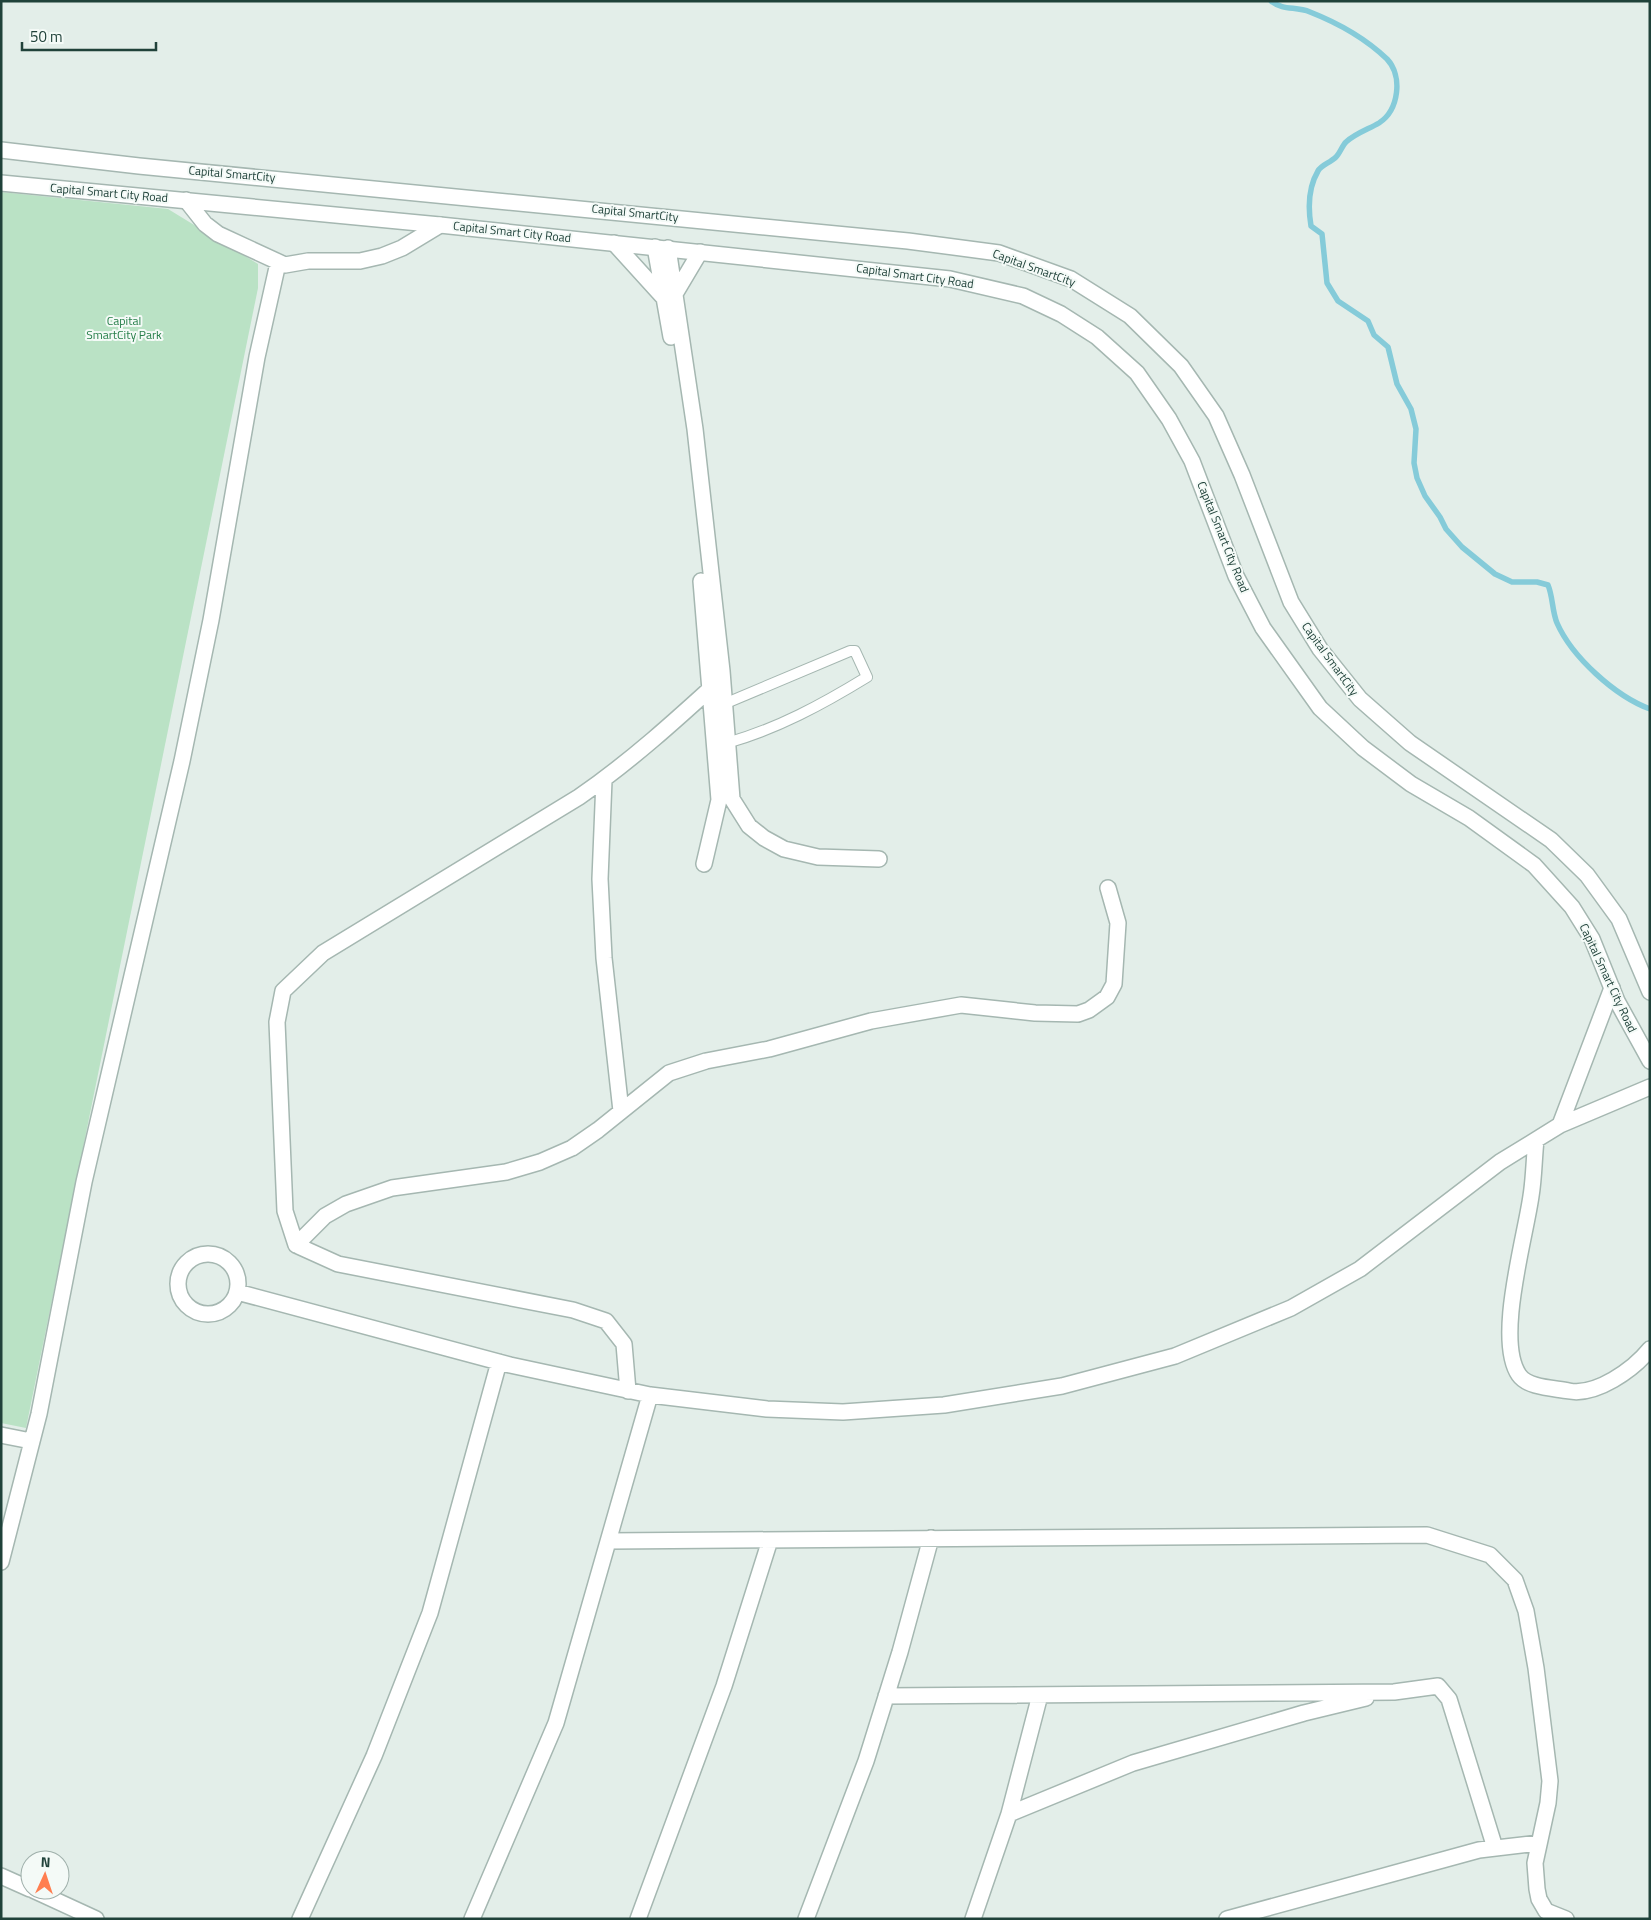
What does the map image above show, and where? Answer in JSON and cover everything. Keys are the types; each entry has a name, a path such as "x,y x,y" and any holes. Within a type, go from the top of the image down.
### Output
{"street":[{"name":"Capital SmartCity","path":"1,150 139,166 908,241 999,253 1071,279 1130,316 1181,366 1216,416 1242,474 1291,602 1320,649 1360,699 1410,743 1551,840 1587,875 1619,919 1650,992"},
{"name":"Capital Smart City Road","path":"1,183 440,225 950,279 1022,296 1061,314 1097,338 1137,373 1169,419 1192,462 1236,576 1258,620 1320,708 1363,748 1411,784 1469,818 1534,864 1572,907 1592,938 1612,988 1650,1060"},
{"path":"186,200 205,224 218,234 285,265 308,261 360,261 382,256 402,248 440,225"},
{"path":"614,243 670,296 685,412 710,689 725,799 764,838 784,849 818,857 879,859"},
{"path":"662,248 695,430 722,678 727,744 725,799 704,864"},
{"path":"670,296 700,252"},
{"path":"1,1562 39,1414 84,1182 182,761 211,620 257,357 278,263"},
{"path":"628,1391 624,1344 606,1321 573,1310 338,1264 296,1245 285,1211 277,1022 283,991 324,953 604,780 679,719 722,678"},
{"path":"604,780 600,878 604,958 621,1111"},
{"path":"296,1245 325,1216 346,1204 392,1188 506,1172 540,1162 572,1148 598,1130 669,1073 706,1061 768,1049 870,1021 961,1005 1035,1014 1078,1014 1089,1010 1106,997 1114,984 1118,923 1108,888"},
{"path":"1560,1125 1612,988"},
{"path":"237,1292 498,1362 650,1395 777,1409 843,1412 944,1406 1062,1386 1175,1356 1290,1308 1360,1269 1500,1162 1560,1125 1650,1087"},
{"path":"1536,1140 1532,1195 1511,1308 1510,1356 1520,1376 1530,1383 1576,1392 1604,1385 1641,1360 1650,1349"},
{"path":"300,1919 374,1756 430,1613 498,1362"},
{"path":"472,1919 556,1723 650,1395"},
{"path":"1,1435 31,1441"},
{"path":"609,1541 1427,1535 1490,1555 1515,1580 1526,1611 1535,1658 1550,1781 1548,1803 1535,1863 1539,1899 1546,1911 1566,1919"},
{"path":"806,1919 862,1771 886,1696 931,1538"},
{"path":"638,1919 724,1686 770,1540"},
{"path":"1009,1814 1133,1763 1304,1713 1394,1692 1438,1686 1449,1699 1495,1848"},
{"path":"886,1696 1394,1692"},
{"path":"973,1919 1009,1814 1040,1695"},
{"path":"1227,1919 1479,1850 1539,1843"},
{"path":"1,1876 20,1884"},
{"path":"55,1900 96,1919"}],"lane":[{"path":"724,704 850,652 855,652 867,672 867,677 774,728 727,744"}],"green space":[{"name":"Capital SmartCity Park","path":"1,192 168,209 258,264 258,288 26,1428 1,1423"}],"waterway":[{"path":"1271,1 1280,6 1310,12 1351,32 1370,44 1387,59 1395,74 1397,83 1395,102 1391,110 1379,123 1346,142 1336,157 1319,169 1312,184 1309,212 1311,226 1322,234 1327,283 1338,301 1368,321 1374,335 1388,347 1397,384 1411,409 1416,429 1414,463 1417,478 1425,496 1446,529 1462,547 1495,574 1512,582 1537,582 1548,585 1557,623 1573,649 1609,685 1623,695 1650,709"}]}
